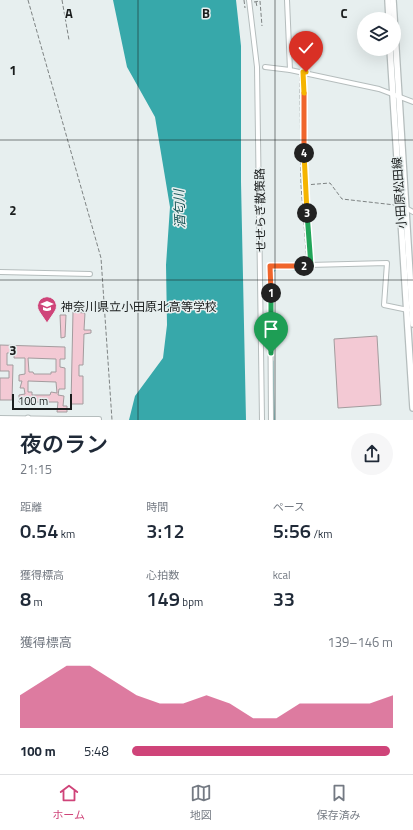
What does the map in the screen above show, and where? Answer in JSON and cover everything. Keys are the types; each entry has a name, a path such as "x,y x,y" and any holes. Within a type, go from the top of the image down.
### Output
{"main road":[{"path":"388,0 389,12"},
{"name":"小田原松田線","path":"393,0 396,95 411,310 413,408"},
{"name":"小田原松田線","path":"391,56 396,95"},
{"name":"小田原松田線","path":"411,310 413,324"}],"street":[{"name":"せせらぎ散策路","path":"249,0 257,67 262,420"},
{"path":"287,0 290,70"},
{"path":"266,67 302,71 396,95 413,102"},
{"path":"403,207 413,212"},
{"path":"271,420 270,266 387,263 384,305 411,310"},
{"path":"0,272 90,274"},
{"path":"0,418 99,419"}],"path":[{"path":"28,0 101,258 112,420"},
{"path":"62,0 69,40"},
{"path":"244,0 245,8"},
{"path":"254,0 254,2 260,1 262,26"},
{"path":"256,2 257,7"},
{"path":"302,71 304,186 309,266"},
{"path":"302,71 301,185 309,266"},
{"path":"304,186 330,183 342,199 403,207"}],"water":[{"name":"酒匂川","path":"113,0 236,0 241,46 241,182 246,420 129,420 135,396 163,358 167,325 166,265 170,207 155,117 127,67"}],"building":[{"path":"73,312 85,313 84,330 91,330 91,333 84,334 83,365 79,365 79,376 83,376 83,404 71,404"},
{"path":"60,315 66,315 65,337 61,338"},
{"path":"377,336 381,405 338,408 334,339"},
{"path":"0,345 65,347 65,359 60,359 60,367 65,368 65,389 59,389 58,395 64,396 63,406 67,406 67,412 57,412 58,402 19,402 19,395 25,394 24,388 20,388 22,381 19,381 19,375 25,374 25,358 14,358 14,353 7,353 7,365 13,365 12,400 0,400 0,378 9,378 9,371 0,371","holes":["28,358 56,359 56,372 51,372 51,374 34,374 33,372 29,372","28,381 56,382 57,393 51,392 50,395 32,395 32,392 28,392"]}],"waterway":[{"path":"302,75 302,183 309,264"},
{"path":"272,274 276,269 305,270"},
{"path":"273,361 274,420"}],"place":[{"name":"神奈川県立小田原北高等学校","path":"47,323"}],"route":[{"path":"271,353 270,266 311,266 304,186 303,72 306,72"}]}
